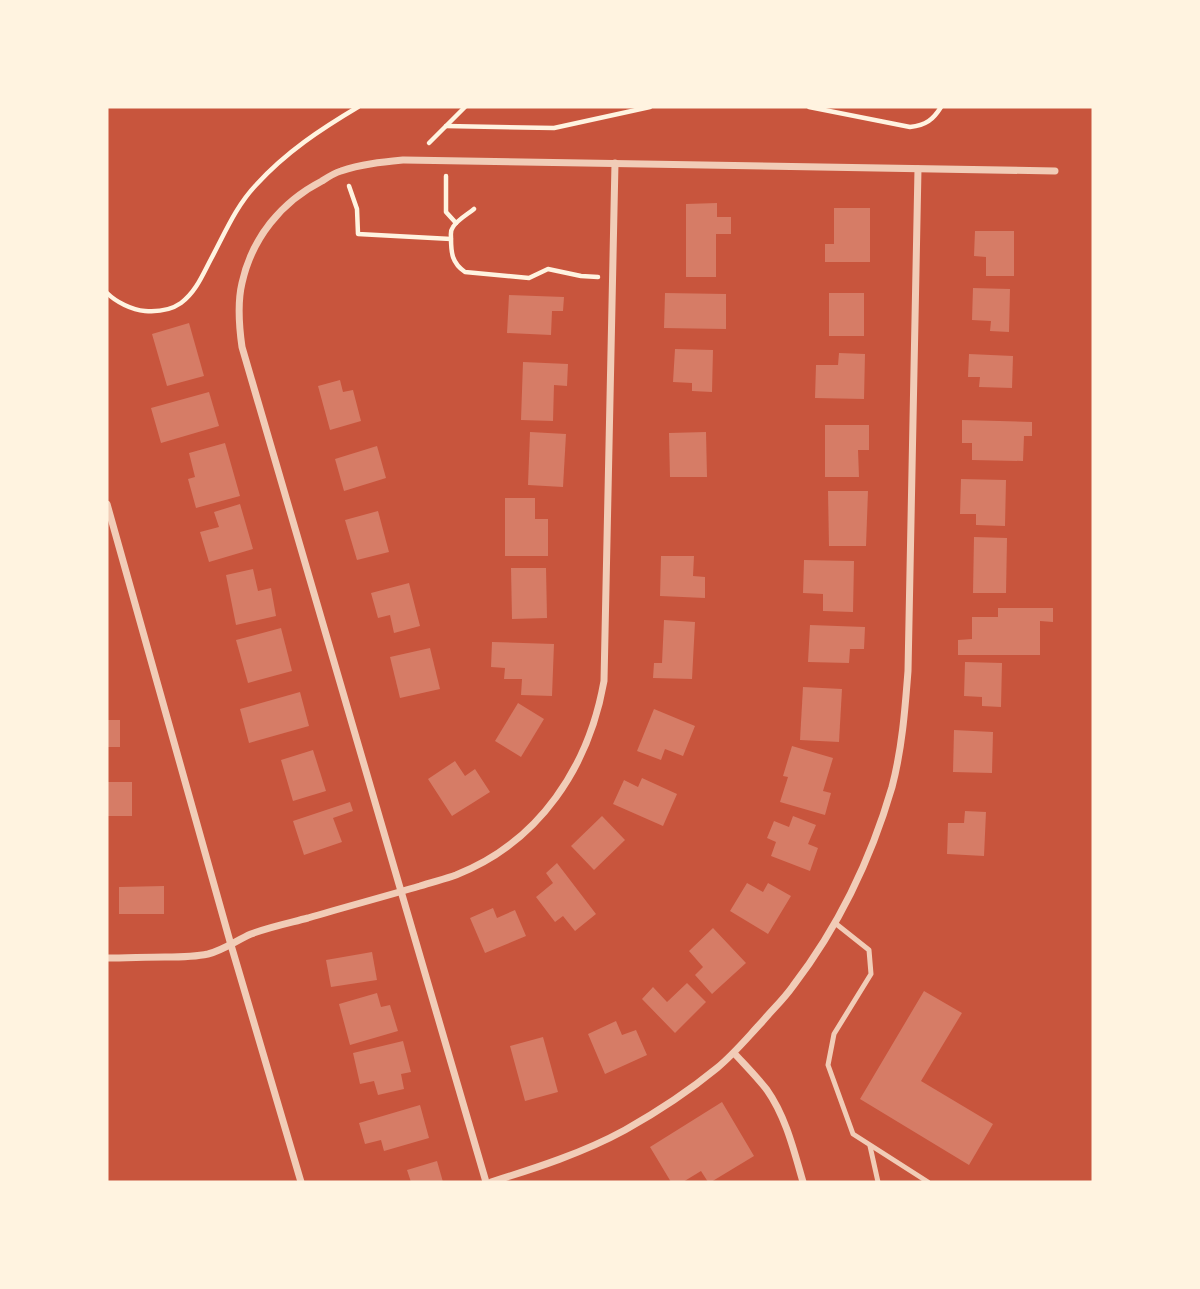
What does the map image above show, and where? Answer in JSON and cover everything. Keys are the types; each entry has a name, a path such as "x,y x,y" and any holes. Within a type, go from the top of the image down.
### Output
{"street":[{"path":"918,169 908,671 903,728 892,784 875,839 853,891 792,988 718,1068 672,1102 623,1131 571,1155 489,1182 401,892 242,347 239,319 242,284 261,235 277,214 307,188 340,171 374,163 404,160 615,163 918,169 1055,172"},
{"path":"107,958 208,954 272,927 456,875 501,850 521,835 548,807 571,776 593,730 600,706 606,655 615,163"},
{"path":"107,504 231,945 301,1182"},
{"path":"734,1053 768,1091 774,1102 790,1138 803,1182"}],"lane":[{"path":"835,923 869,950 871,974 834,1034 828,1065 853,1134 928,1182"},
{"path":"870,1146 878,1182"}],"path":[{"path":"107,293 137,310 151,312 168,310 182,303 197,287 237,210 255,185 295,147 358,107"},
{"path":"429,143 464,107"},
{"path":"446,126 554,128 650,107"},
{"path":"809,107 910,127 934,119 941,107"},
{"path":"446,176 446,212 456,223"},
{"path":"349,186 357,209 358,234 451,239"},
{"path":"474,208 456,223 451,232 453,259 465,272 529,278 548,269 599,278"}],"building":[{"path":"717,203 717,217 731,217 731,234 716,234 716,277 686,277 686,204"},
{"path":"834,208 870,208 870,262 825,262 825,244 834,244"},
{"path":"975,231 1014,231 1014,276 986,276 986,257 974,256"},
{"path":"973,288 1010,289 1009,332 990,331 991,321 972,320"},
{"path":"665,293 726,294 726,329 664,328"},
{"path":"829,293 864,293 864,336 829,336"},
{"path":"509,295 564,297 563,311 552,311 551,335 507,333"},
{"path":"189,323 204,376 167,386 152,334"},
{"path":"675,349 713,350 712,392 692,391 692,383 673,382"},
{"path":"839,353 865,354 864,399 815,398 816,365 838,365"},
{"path":"969,354 1013,356 1012,388 979,387 980,377 968,377"},
{"path":"523,362 568,364 567,386 554,385 553,421 521,420"},
{"path":"340,380 343,392 353,390 361,421 330,430 318,386"},
{"path":"209,392 219,426 161,443 151,408"},
{"path":"962,420 1032,422 1032,436 1024,436 1023,461 972,460 972,443 962,443"},
{"path":"825,425 869,425 869,450 858,450 859,477 825,477"},
{"path":"530,432 566,434 563,487 528,485"},
{"path":"706,432 707,477 670,477 669,433"},
{"path":"225,443 240,496 196,508 188,479 195,477 189,453"},
{"path":"377,446 386,478 344,491 335,459"},
{"path":"961,479 1006,480 1005,526 976,525 976,514 960,514"},
{"path":"828,491 868,491 866,546 829,546"},
{"path":"505,498 535,498 535,519 548,519 548,556 505,556"},
{"path":"240,504 253,549 209,562 200,532 219,527 214,512"},
{"path":"378,511 389,552 357,560 345,520"},
{"path":"974,537 1007,538 1006,593 973,593"},
{"path":"661,556 694,556 693,576 705,577 705,598 660,596"},
{"path":"804,560 854,561 853,612 823,611 823,594 803,593"},
{"path":"511,568 546,568 547,618 512,619"},
{"path":"253,569 258,591 271,588 276,616 236,625 226,575"},
{"path":"409,583 420,626 394,633 390,615 378,618 371,593"},
{"path":"998,608 1053,608 1053,622 1040,621 1040,655 958,655 958,640 972,639 972,617 998,617"},
{"path":"664,620 695,622 692,679 653,678 654,663 662,663"},
{"path":"810,625 865,627 864,649 850,649 849,663 808,662"},
{"path":"281,628 292,671 248,683 236,640"},
{"path":"492,642 554,644 552,696 521,695 522,679 504,679 505,668 491,667"},
{"path":"430,648 440,689 400,698 390,657"},
{"path":"965,662 1002,663 1001,707 982,706 982,697 964,696"},
{"path":"803,687 842,689 839,742 800,740"},
{"path":"300,692 309,726 249,743 240,709"},
{"path":"518,703 544,719 521,757 495,741"},
{"path":"654,709 695,726 683,756 665,749 661,760 637,751"},
{"path":"107,720 120,720 120,747 107,747"},
{"path":"954,730 993,732 992,773 953,772"},
{"path":"792,746 833,758 823,791 831,793 825,815 780,802 788,777 783,776"},
{"path":"313,750 326,791 293,801 281,760"},
{"path":"455,761 465,776 475,769 490,792 452,816 428,779"},
{"path":"642,778 677,794 663,826 613,804 624,780 638,787"},
{"path":"107,782 132,782 132,816 107,816"},
{"path":"350,802 353,811 333,818 342,842 304,855 293,821"},
{"path":"965,811 986,812 984,856 947,854 948,823 964,823"},
{"path":"602,816 625,840 594,870 571,846"},
{"path":"793,816 816,825 808,844 818,848 810,871 771,856 776,842 767,838 774,821 789,827"},
{"path":"557,863 596,914 575,931 563,916 555,922 536,897 553,883 546,873"},
{"path":"747,883 763,892 768,883 791,896 768,934 730,911"},
{"path":"164,886 164,914 119,914 119,887"},
{"path":"493,908 497,918 515,910 526,936 485,953 470,918"},
{"path":"713,928 746,963 712,994 695,975 703,967 689,951"},
{"path":"372,952 377,980 331,987 326,960"},
{"path":"687,983 706,1002 675,1033 642,999 653,987 667,1002"},
{"path":"924,991 962,1013 921,1081 993,1124 969,1165 860,1099"},
{"path":"377,993 381,1007 390,1005 398,1031 350,1045 339,1004"},
{"path":"616,1021 622,1035 636,1030 647,1055 605,1074 588,1034"},
{"path":"543,1037 558,1092 525,1101 510,1046"},
{"path":"403,1041 411,1072 401,1074 404,1089 378,1095 374,1081 360,1084 353,1053"},
{"path":"722,1102 754,1156 711,1182 708,1182 701,1171 683,1182 671,1182 650,1147"},
{"path":"420,1105 429,1138 384,1151 381,1140 365,1144 359,1123"},
{"path":"437,1161 443,1182 411,1182 407,1170"}]}
